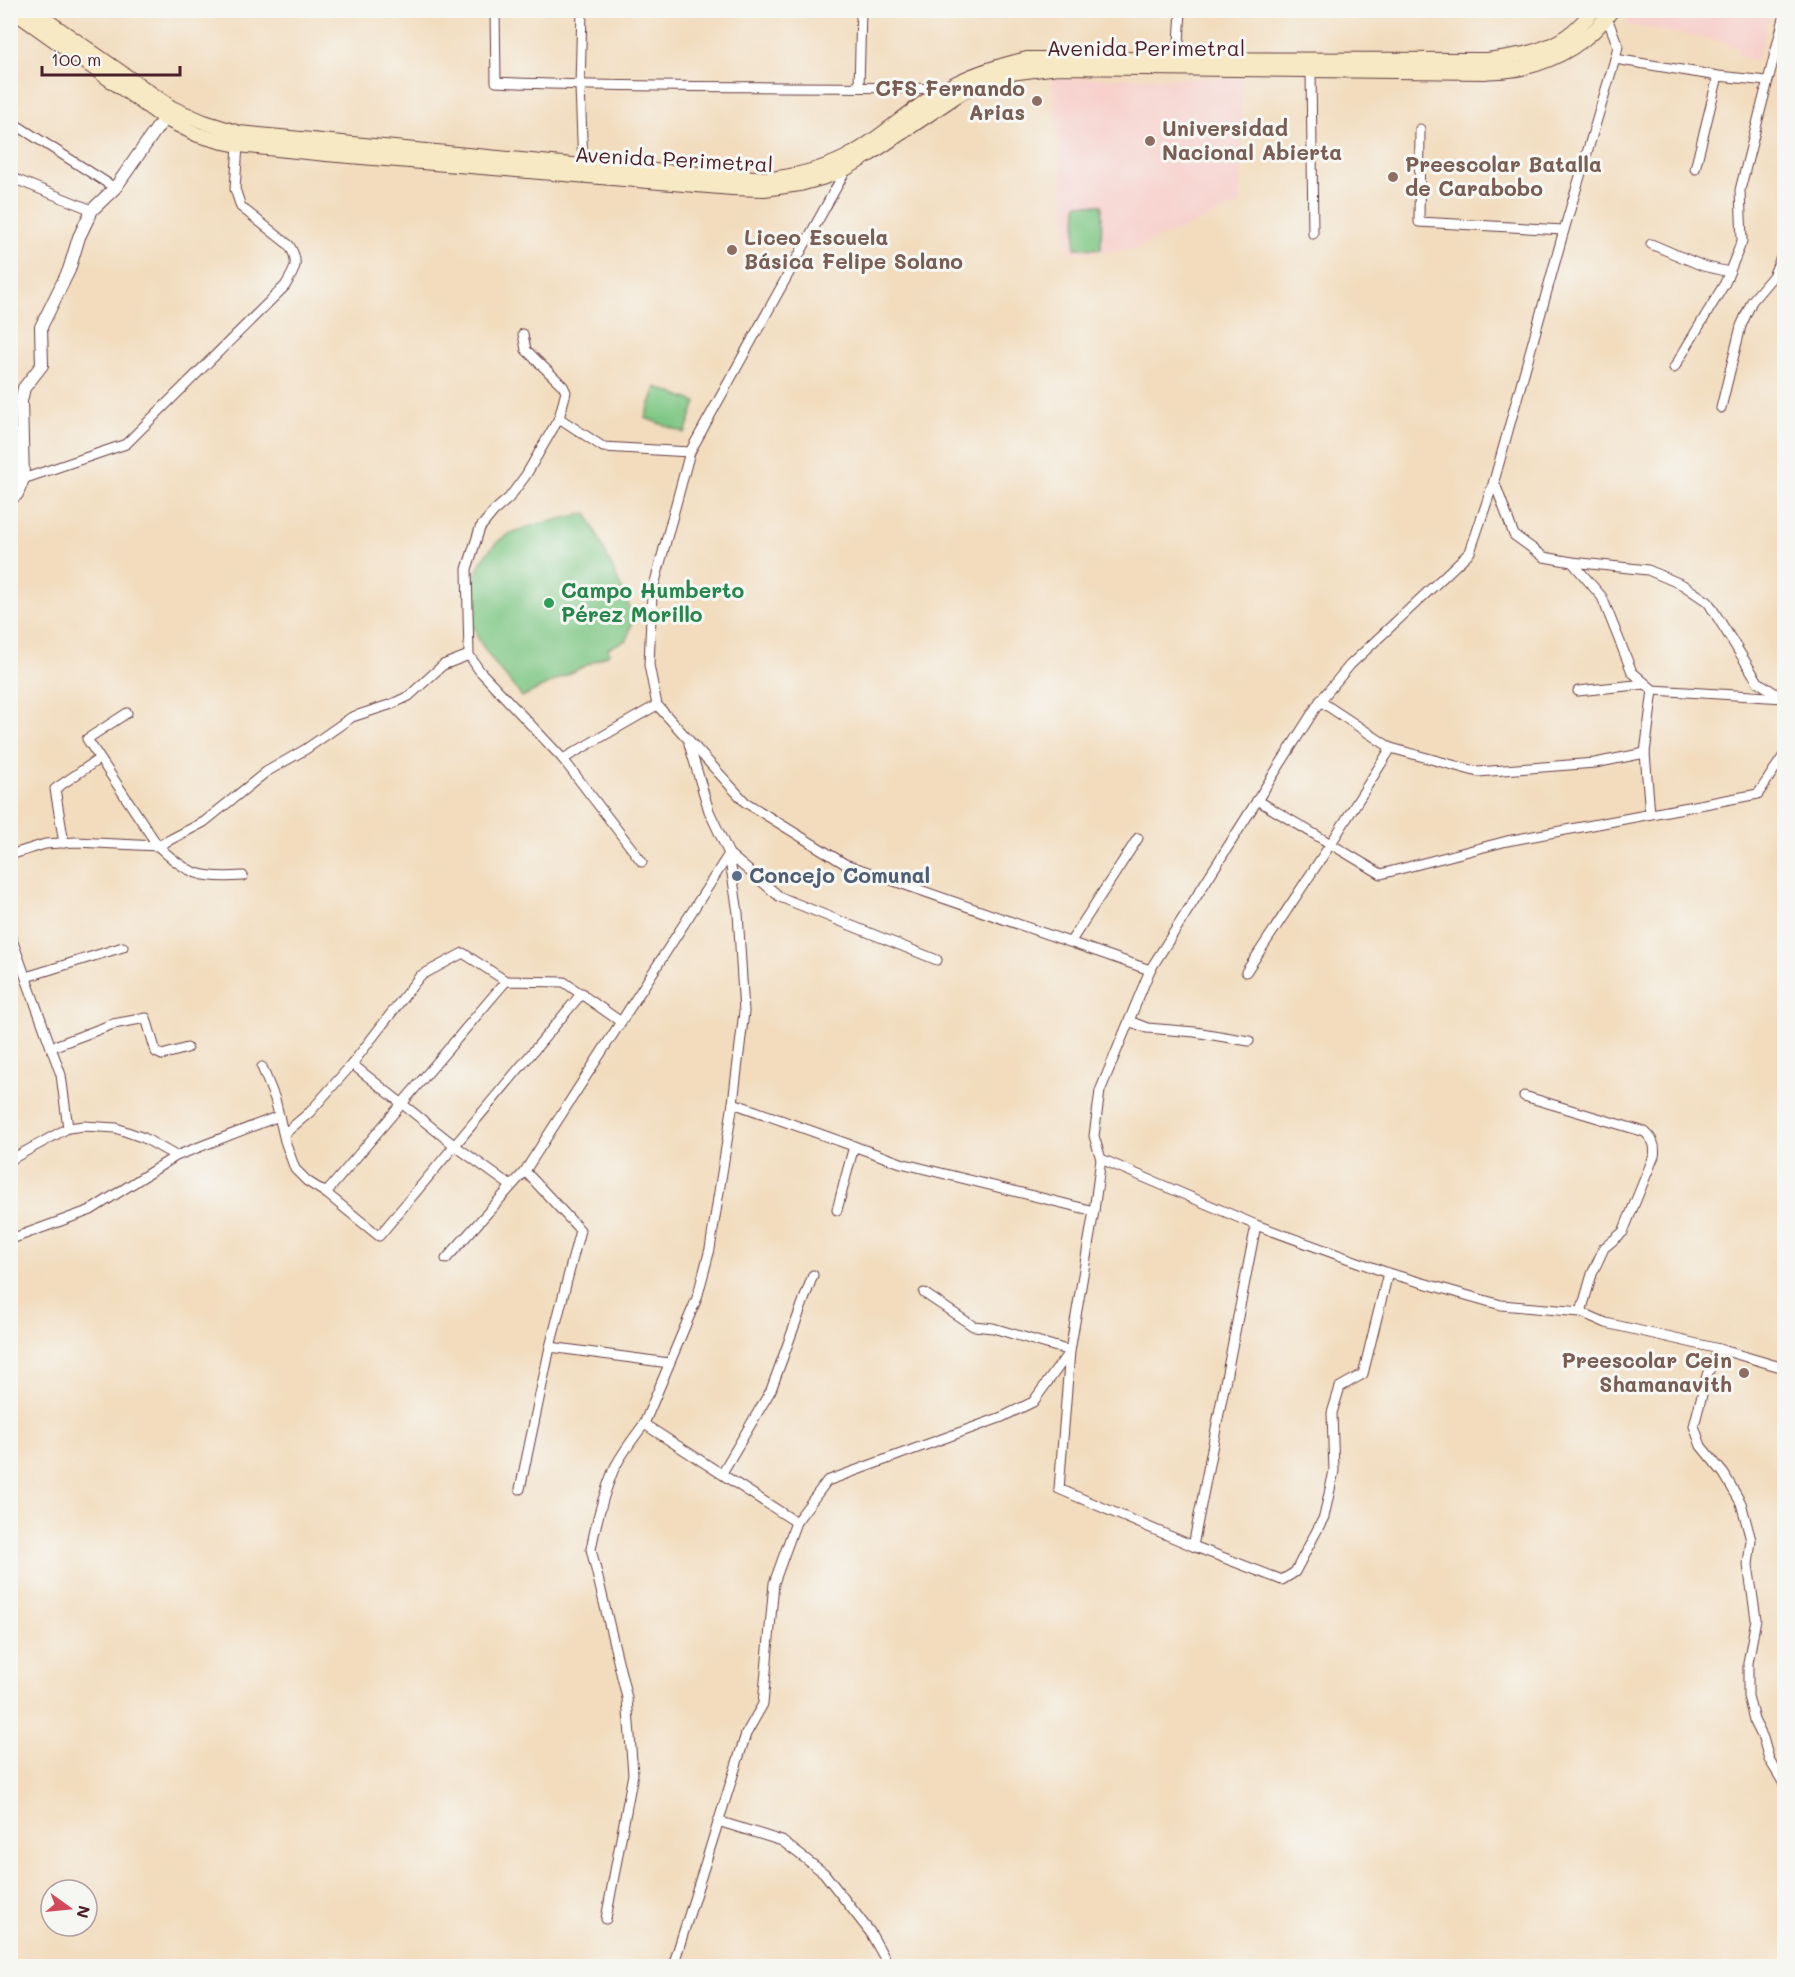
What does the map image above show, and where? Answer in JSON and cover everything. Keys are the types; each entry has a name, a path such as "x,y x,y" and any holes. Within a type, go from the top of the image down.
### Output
{"main road":[{"name":"Avenida Perimetral","path":"35,11 198,135 238,145 583,176 764,189 800,184 847,168 956,96 981,82 1010,74 1059,67 1485,72 1521,68 1551,60 1567,52 1581,42 1602,12"},
{"name":"Avenida Perimetral","path":"14,13 168,113 238,133 583,166 771,179 799,175 854,153 944,89 973,74 1027,59 1487,60 1543,49 1602,12"}],"street":[{"path":"495,10 496,82 580,86 944,89"},
{"path":"582,10 580,86 583,166"},
{"path":"859,87 861,10"},
{"path":"1178,59 1180,10"},
{"path":"1388,1273 1363,1374 1340,1387 1332,1413 1334,1471 1324,1517 1295,1572 1282,1580 1193,1546 1059,1489 1070,1351 1101,1159 1094,1136 1100,1091 1150,970 1320,700 1350,665 1470,552 1494,481 1563,230 1615,59 1618,46 1602,12"},
{"path":"1674,368 1725,283 1742,241 1740,190 1785,18"},
{"path":"1775,53 1785,57"},
{"path":"1615,59 1718,76 1767,81"},
{"path":"1311,70 1313,234"},
{"path":"1695,169 1718,76"},
{"path":"10,499 16,494 23,479 21,401 24,388 42,365 41,327 50,305 69,270 79,237 92,210 115,188 168,113"},
{"path":"10,121 115,188"},
{"path":"1420,129 1419,222 1563,230"},
{"path":"23,479 126,444 285,286 296,262 294,253 289,245 241,207 235,189 238,145"},
{"path":"847,168 690,452 652,593 649,665 657,705 745,802 845,864 1150,970"},
{"path":"10,177 92,210"},
{"path":"1651,244 1703,266 1729,272"},
{"path":"1721,408 1741,326 1752,301 1773,276 1785,251"},
{"path":"523,334 526,350 563,386 566,392 559,418 526,476 509,498 480,528 467,569 469,655 479,670 563,759 642,862"},
{"path":"559,418 603,447 690,452"},
{"path":"1494,481 1514,535 1544,557 1648,570 1683,585 1708,602 1758,682 1784,699"},
{"path":"1572,562 1602,597 1632,672 1649,687"},
{"path":"10,855 45,844 158,846 204,822 266,772 306,749 352,717 409,696 443,666 469,655"},
{"path":"1649,687 1646,753 1650,814"},
{"path":"1578,691 1649,687 1784,699"},
{"path":"1320,700 1390,748 1478,772 1595,763 1646,753"},
{"path":"563,759 657,705"},
{"path":"126,713 87,739 158,846 176,863 198,876 243,876"},
{"path":"606,1919 633,1774 627,1698 591,1549 596,1524 613,1472 644,1424 697,1298 710,1249 733,1103 744,1012 738,913 729,854 709,811 689,741"},
{"path":"1246,972 1330,845 1390,748"},
{"path":"1257,800 1381,874 1507,841 1758,794 1785,755"},
{"path":"64,843 55,789 99,759"},
{"path":"1071,941 1138,838"},
{"path":"729,854 780,897 937,960"},
{"path":"446,1259 525,1171 729,854"},
{"path":"10,934 61,1075 68,1128"},
{"path":"26,977 123,947"},
{"path":"284,1134 310,1112 352,1064 420,976 462,953 506,981 564,982 621,1022"},
{"path":"326,1193 506,981"},
{"path":"262,1067 275,1099 295,1169 307,1181 326,1193 379,1236 582,993"},
{"path":"52,1047 113,1024 146,1018 156,1052 162,1055 186,1048"},
{"path":"1129,1021 1148,1028 1195,1032 1249,1041"},
{"path":"352,1064 454,1145 511,1186"},
{"path":"1524,1096 1645,1132 1654,1146 1654,1156 1623,1232 1604,1248 1592,1274 1581,1312"},
{"path":"733,1103 901,1163 1094,1211"},
{"path":"11,1239 91,1210 176,1156 279,1116"},
{"path":"10,1160 68,1128 84,1126 116,1128 144,1138 176,1156"},
{"path":"837,1210 854,1146"},
{"path":"1101,1159 1256,1225 1388,1273 1501,1305 1581,1312 1606,1323 1719,1349 1785,1368"},
{"path":"520,1489 550,1347 580,1230 525,1171"},
{"path":"1193,1546 1256,1225"},
{"path":"722,1473 771,1390 813,1275"},
{"path":"924,1293 973,1326 993,1328 1070,1351"},
{"path":"550,1347 669,1363"},
{"path":"1719,1349 1707,1375 1694,1426 1701,1446 1724,1474 1741,1503 1751,1540 1748,1565 1756,1619 1748,1664 1748,1696 1754,1720 1764,1738 1769,1759 1785,1784"},
{"path":"673,1966 746,1734 763,1704 774,1583 796,1522 827,1481 1002,1417 1033,1402 1070,1351"},
{"path":"644,1424 796,1522"},
{"path":"718,1821 782,1841 824,1873 870,1932 889,1966"}],"shaded area":[{"path":"1629,10 1771,11 1757,61 1737,56 1739,48 1728,46 1728,43 1626,24"},
{"name":"Universidad Nacional Abierta","path":"1052,78 1242,78 1241,204 1132,250 1069,253"}],"green space":[{"path":"1077,204 1102,205 1101,249 1075,248"},
{"path":"656,387 696,402 685,433 645,418"},
{"name":"Campo Humberto Pérez Morillo","path":"587,513 626,598 633,619 627,640 608,648 609,654 522,697 491,658 476,634 470,606 475,577 489,551 511,533 538,524"}],"place":[{"name":"CFS Fernando Arias","path":"1037,101"},
{"name":"Universidad Nacional Abierta","path":"1150,141"},
{"name":"Preescolar Batalla de Carabobo","path":"1393,177"},
{"name":"Liceo Escuela Básica Felipe Solano","path":"732,250"},
{"name":"Campo Humberto Pérez Morillo","path":"549,603"},
{"name":"Concejo Comunal","path":"737,876"},
{"name":"Preescolar Cein Shamanavith","path":"1744,1373"}]}
